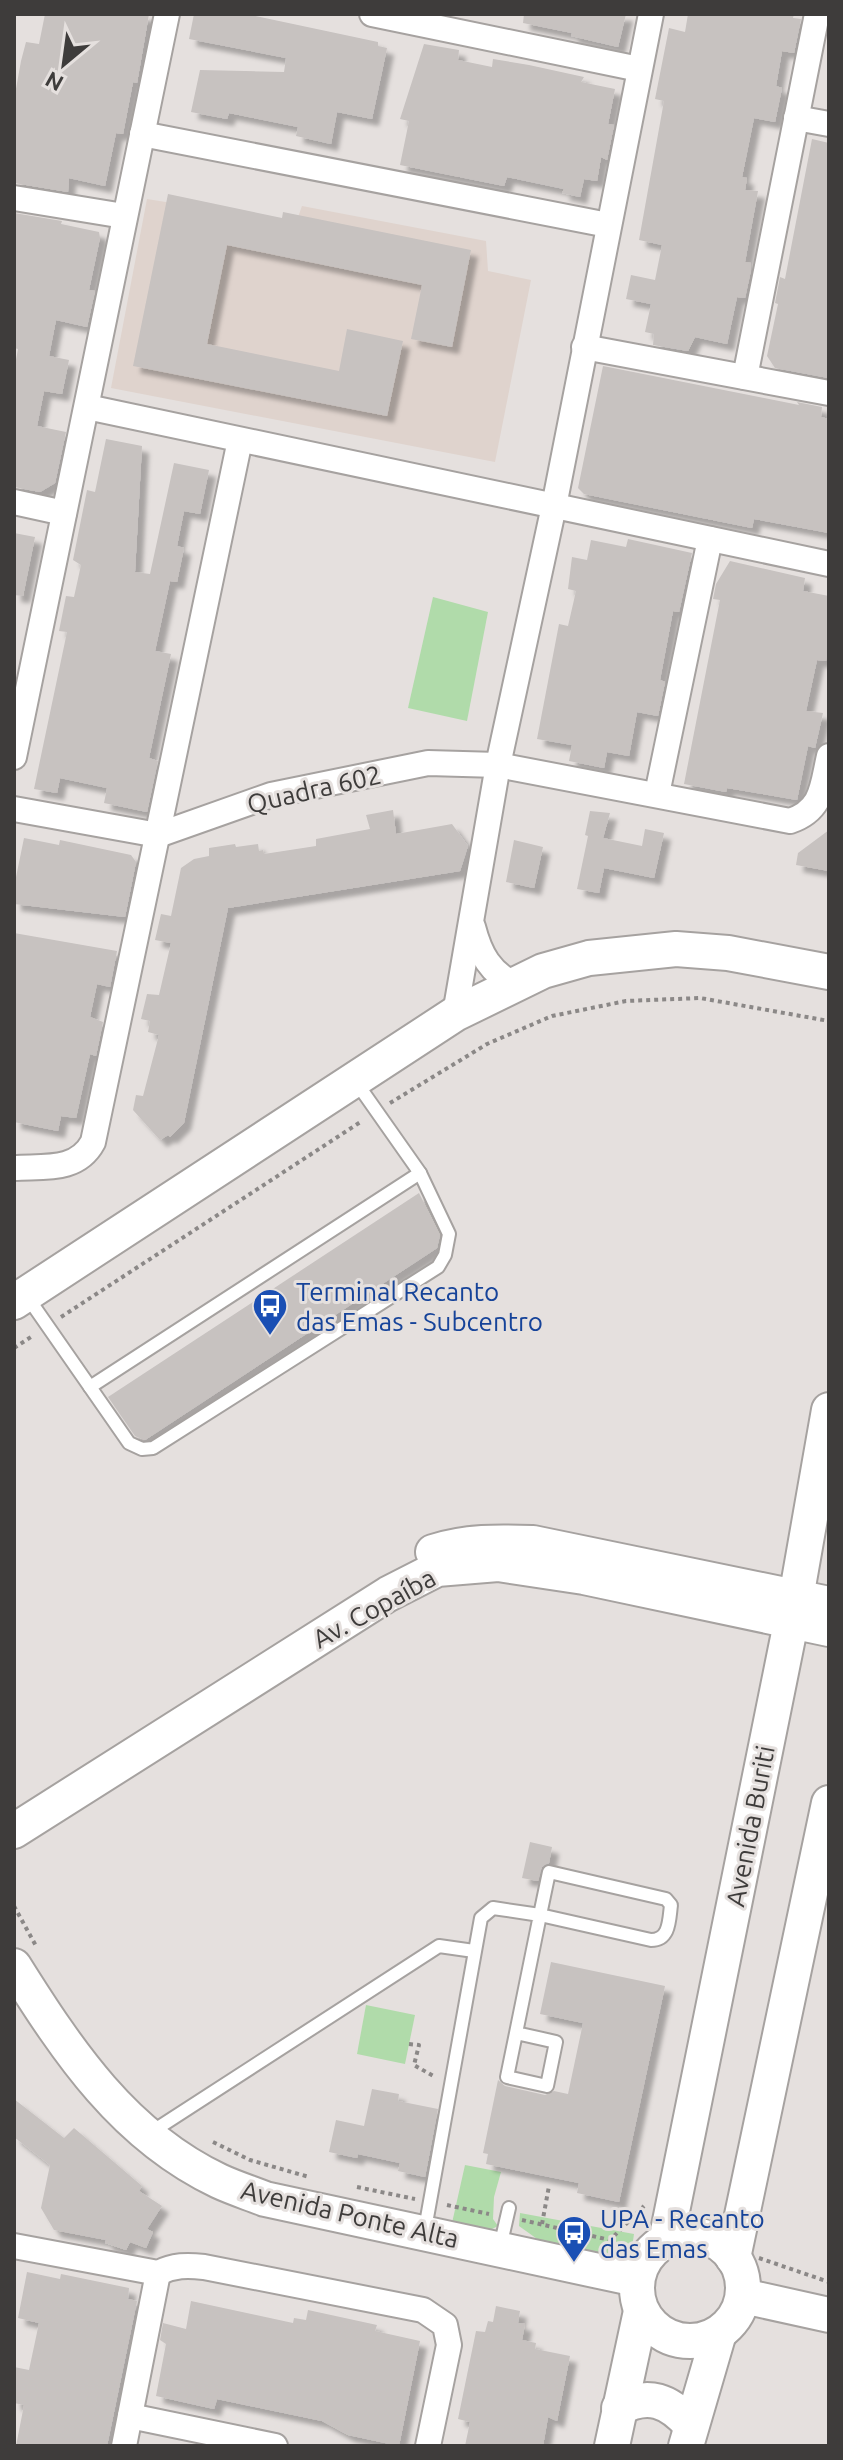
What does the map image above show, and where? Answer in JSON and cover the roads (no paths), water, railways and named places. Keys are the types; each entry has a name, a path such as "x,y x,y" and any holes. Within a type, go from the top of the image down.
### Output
{"street":[{"path":"14,757 167,14"},
{"path":"372,14 639,69"},
{"path":"455,1014 498,765 554,506 651,14"},
{"path":"745,377 817,14"},
{"path":"796,118 829,124"},
{"path":"142,134 608,225"},
{"path":"14,198 124,216"},
{"path":"584,347 829,393"},
{"path":"87,407 829,564"},
{"path":"14,1168 69,1165 87,1153 93,1142 240,440"},
{"path":"14,502 64,513"},
{"path":"657,794 710,539"},
{"name":"Quadra 602","path":"158,835 285,792 428,763 498,765 790,821 803,817 820,797 829,756"},
{"path":"14,809 158,835"},
{"path":"472,924 488,965 501,978 516,985"},
{"path":"20,1298 455,1014 543,971 589,958 676,949 728,953 829,972"},
{"name":"Avenida Buriti","path":"666,2241 806,1608 829,1410"},
{"name":"Av. Copaíba","path":"14,1805 355,1587 457,1544 485,1541 533,1543 806,1608 829,1629"},
{"name":"Av. Copaíba","path":"14,1831 388,1594 437,1569 498,1564 806,1608"},
{"path":"639,2295 648,2323 662,2334 679,2341 696,2342 719,2333 738,2313 743,2296 743,2279 736,2247 829,1803"},
{"name":"Avenida Ponte Alta","path":"25,1956 88,2076 160,2126 185,2161 219,2181 265,2199 505,2224 639,2295"},
{"path":"612,2446 646,2256 676,2236 694,2235 711,2239 726,2248 736,2247"},
{"path":"14,2246 158,2273 183,2265 204,2267 423,2310 438,2319 448,2332 449,2345 428,2446"},
{"path":"124,2446 158,2273"},
{"path":"743,2296 829,2315"},
{"path":"688,2435 719,2333"},
{"path":"619,2408 644,2399 660,2400 677,2410 688,2435"},
{"path":"130,2416 275,2446"}],"lane":[{"path":"20,1298 90,1387 129,1443 142,1449 153,1448 438,1267 445,1255 449,1234 420,1173 355,1079"},
{"path":"90,1387 420,1173"},
{"path":"428,2217 481,1918 486,1912 501,1908 540,1915 659,1940 666,1934 671,1905 666,1899 549,1872 540,1915 507,2077 547,2086 556,2042 516,2033"},
{"path":"160,2126 439,1946 474,1951"}],"place":[{"name":"Terminal Recanto das Emas - Subcentro","path":"270,1337"},
{"name":"UPA - Recanto das Emas","path":"574,2264"}]}
